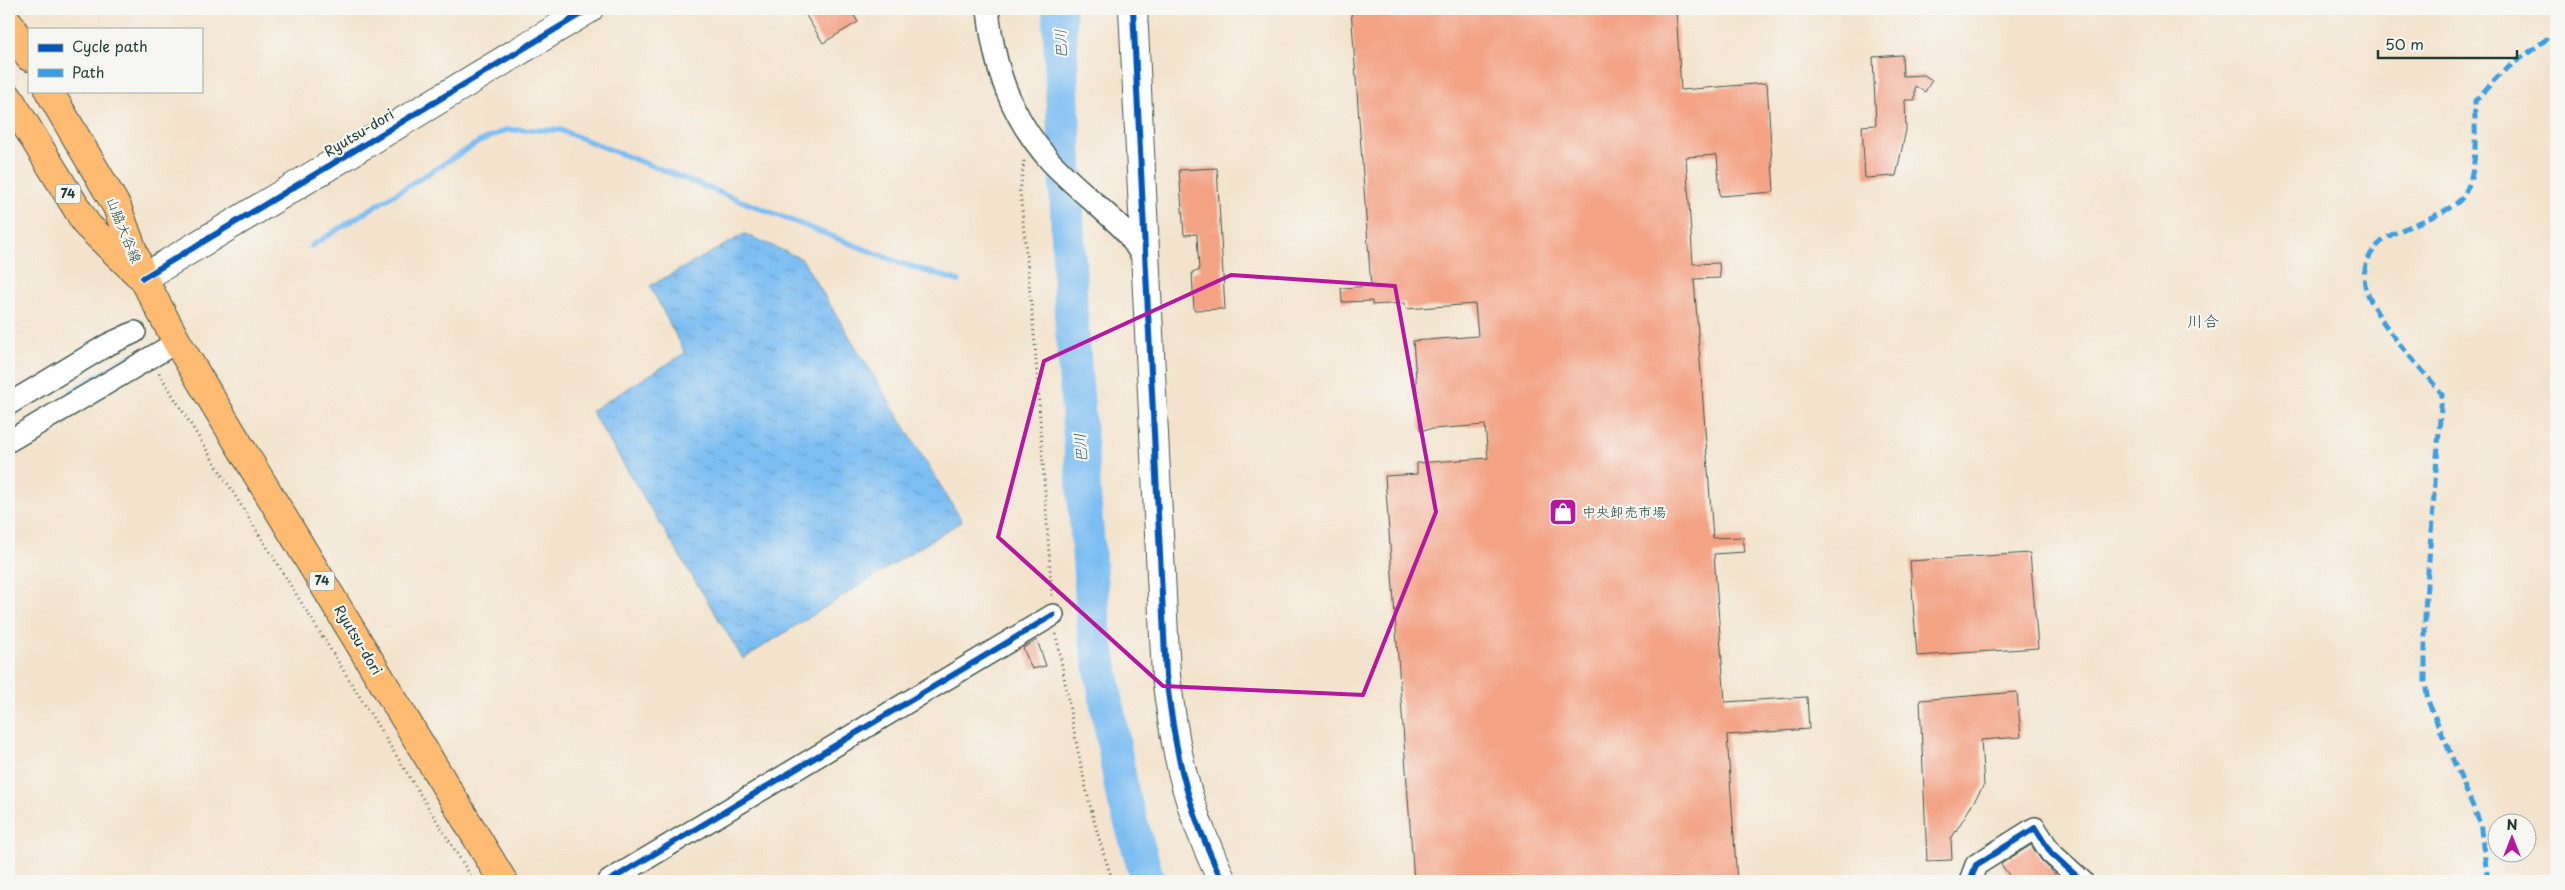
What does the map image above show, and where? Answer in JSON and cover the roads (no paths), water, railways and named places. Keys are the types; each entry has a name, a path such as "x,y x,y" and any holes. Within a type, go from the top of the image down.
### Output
{"main road":[{"path":"9,23 28,55"},
{"name":"山脇大谷線","path":"50,92 117,206 143,278"},
{"name":"山脇大谷線","path":"9,98 86,225 143,278"},
{"name":"Ryutsu-dori","path":"143,278 177,342 503,881"}],"street":[{"name":"Ryutsu-dori","path":"143,278 589,9"},
{"path":"988,9 992,44 1002,82 1012,106 1050,161 1123,229 1146,262"},
{"path":"1133,9 1166,676 1171,717 1195,817 1222,881"},
{"path":"9,404 107,345 135,332"},
{"path":"9,441 177,342"},
{"path":"609,881 1053,615"},
{"path":"1970,881 1976,865 2035,828 2051,853 2082,881"}],"water":[{"path":"745,234 802,259 962,521 743,659 591,411 685,353 650,286"}],"waterway":[{"name":"巴川","path":"1059,9 1071,315 1094,629 1122,792 1148,881"},
{"path":"311,246 479,142 506,130 560,130 900,263 959,281"},
{"path":"71,392 133,355"}],"place":[{"name":"中央卸売市場","path":"1563,512"}],"district":[{"name":"川合","path":"2203,321"}]}
